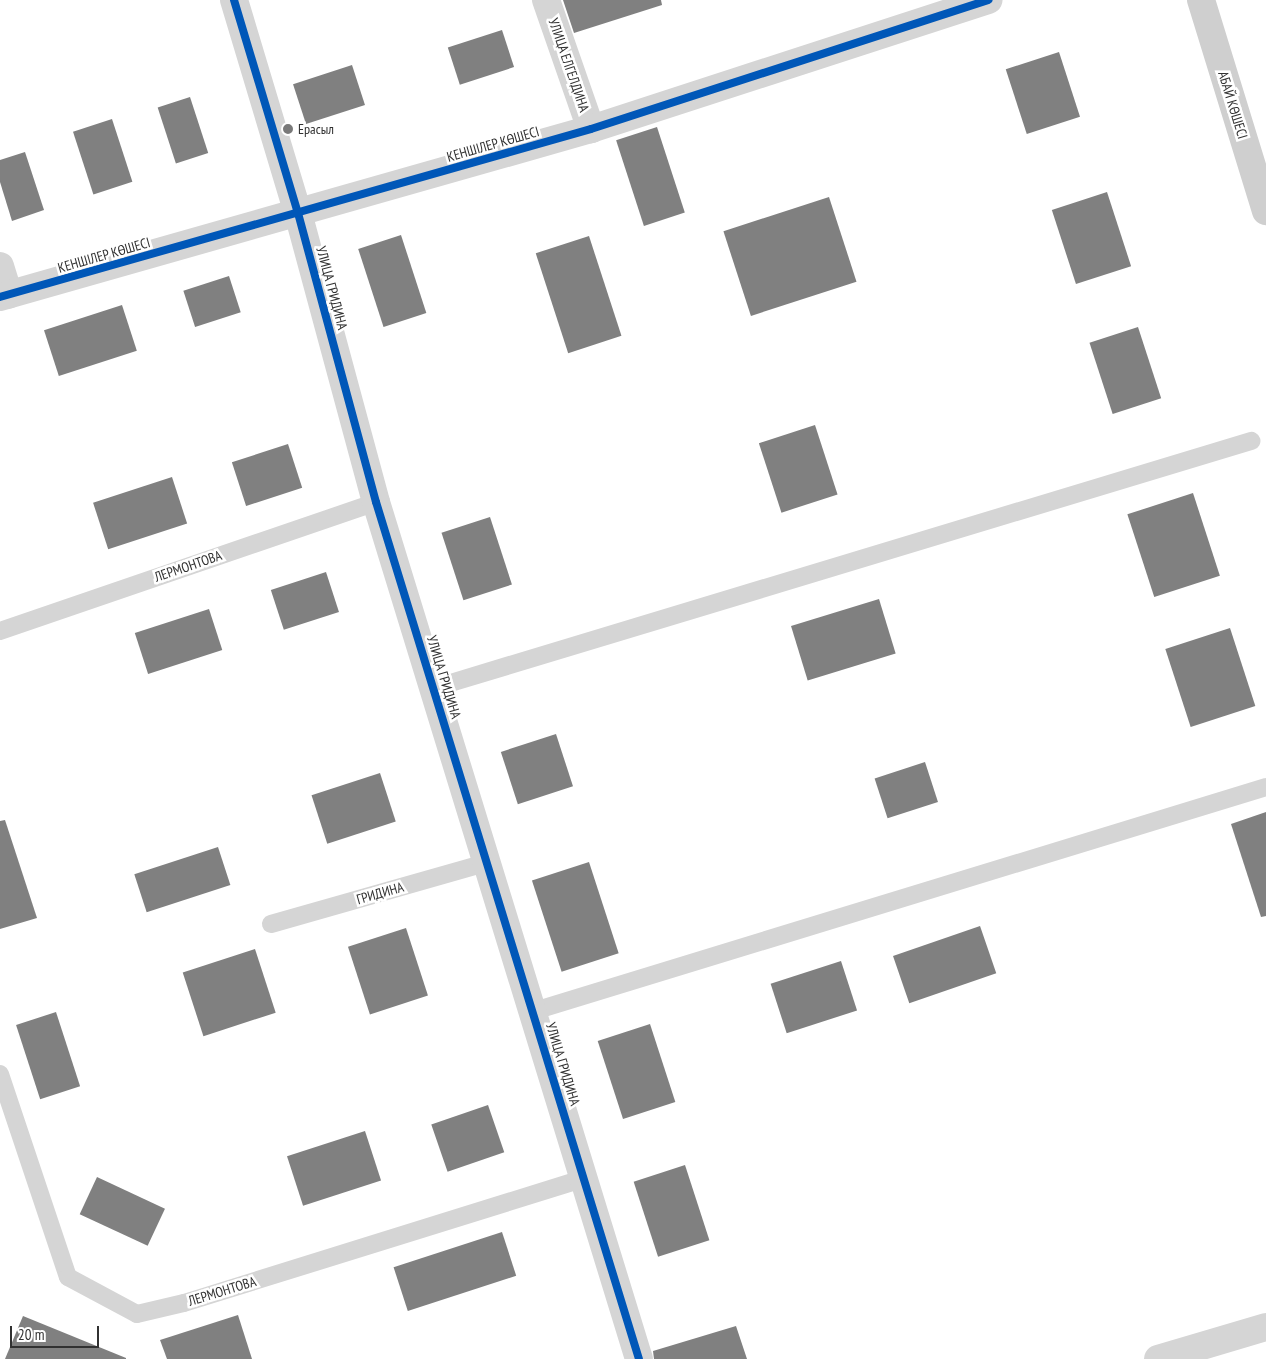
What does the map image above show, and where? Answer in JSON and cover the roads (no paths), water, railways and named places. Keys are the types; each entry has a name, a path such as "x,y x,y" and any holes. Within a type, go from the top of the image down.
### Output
{"main road":[{"name":"АБАЙ КӨШЕСІ","path":"1200,0 1266,211"}],"street":[{"name":"УЛИЦА ГРИДИНА","path":"234,0 298,213 376,502 489,862 639,1359"},
{"name":"УЛИЦА ЕЛГЕЛДИНА","path":"546,0 591,129"},
{"name":"КЕНШІЛЕР КӨШЕСІ","path":"4,296 591,129 988,0"},
{"path":"0,266 4,296"},
{"path":"1158,1359 1266,1327"}],"lane":[{"path":"434,688 1251,441"},
{"name":"ЛЕРМОНТОВА","path":"0,631 376,502"},
{"path":"534,1012 1266,787"},
{"name":"ГРИДИНА","path":"271,924 489,862"},
{"name":"ЛЕРМОНТОВА","path":"0,1074 68,1277 137,1314 184,1303 585,1178"}],"place":[{"name":"Ерасыл","path":"288,129"}]}
